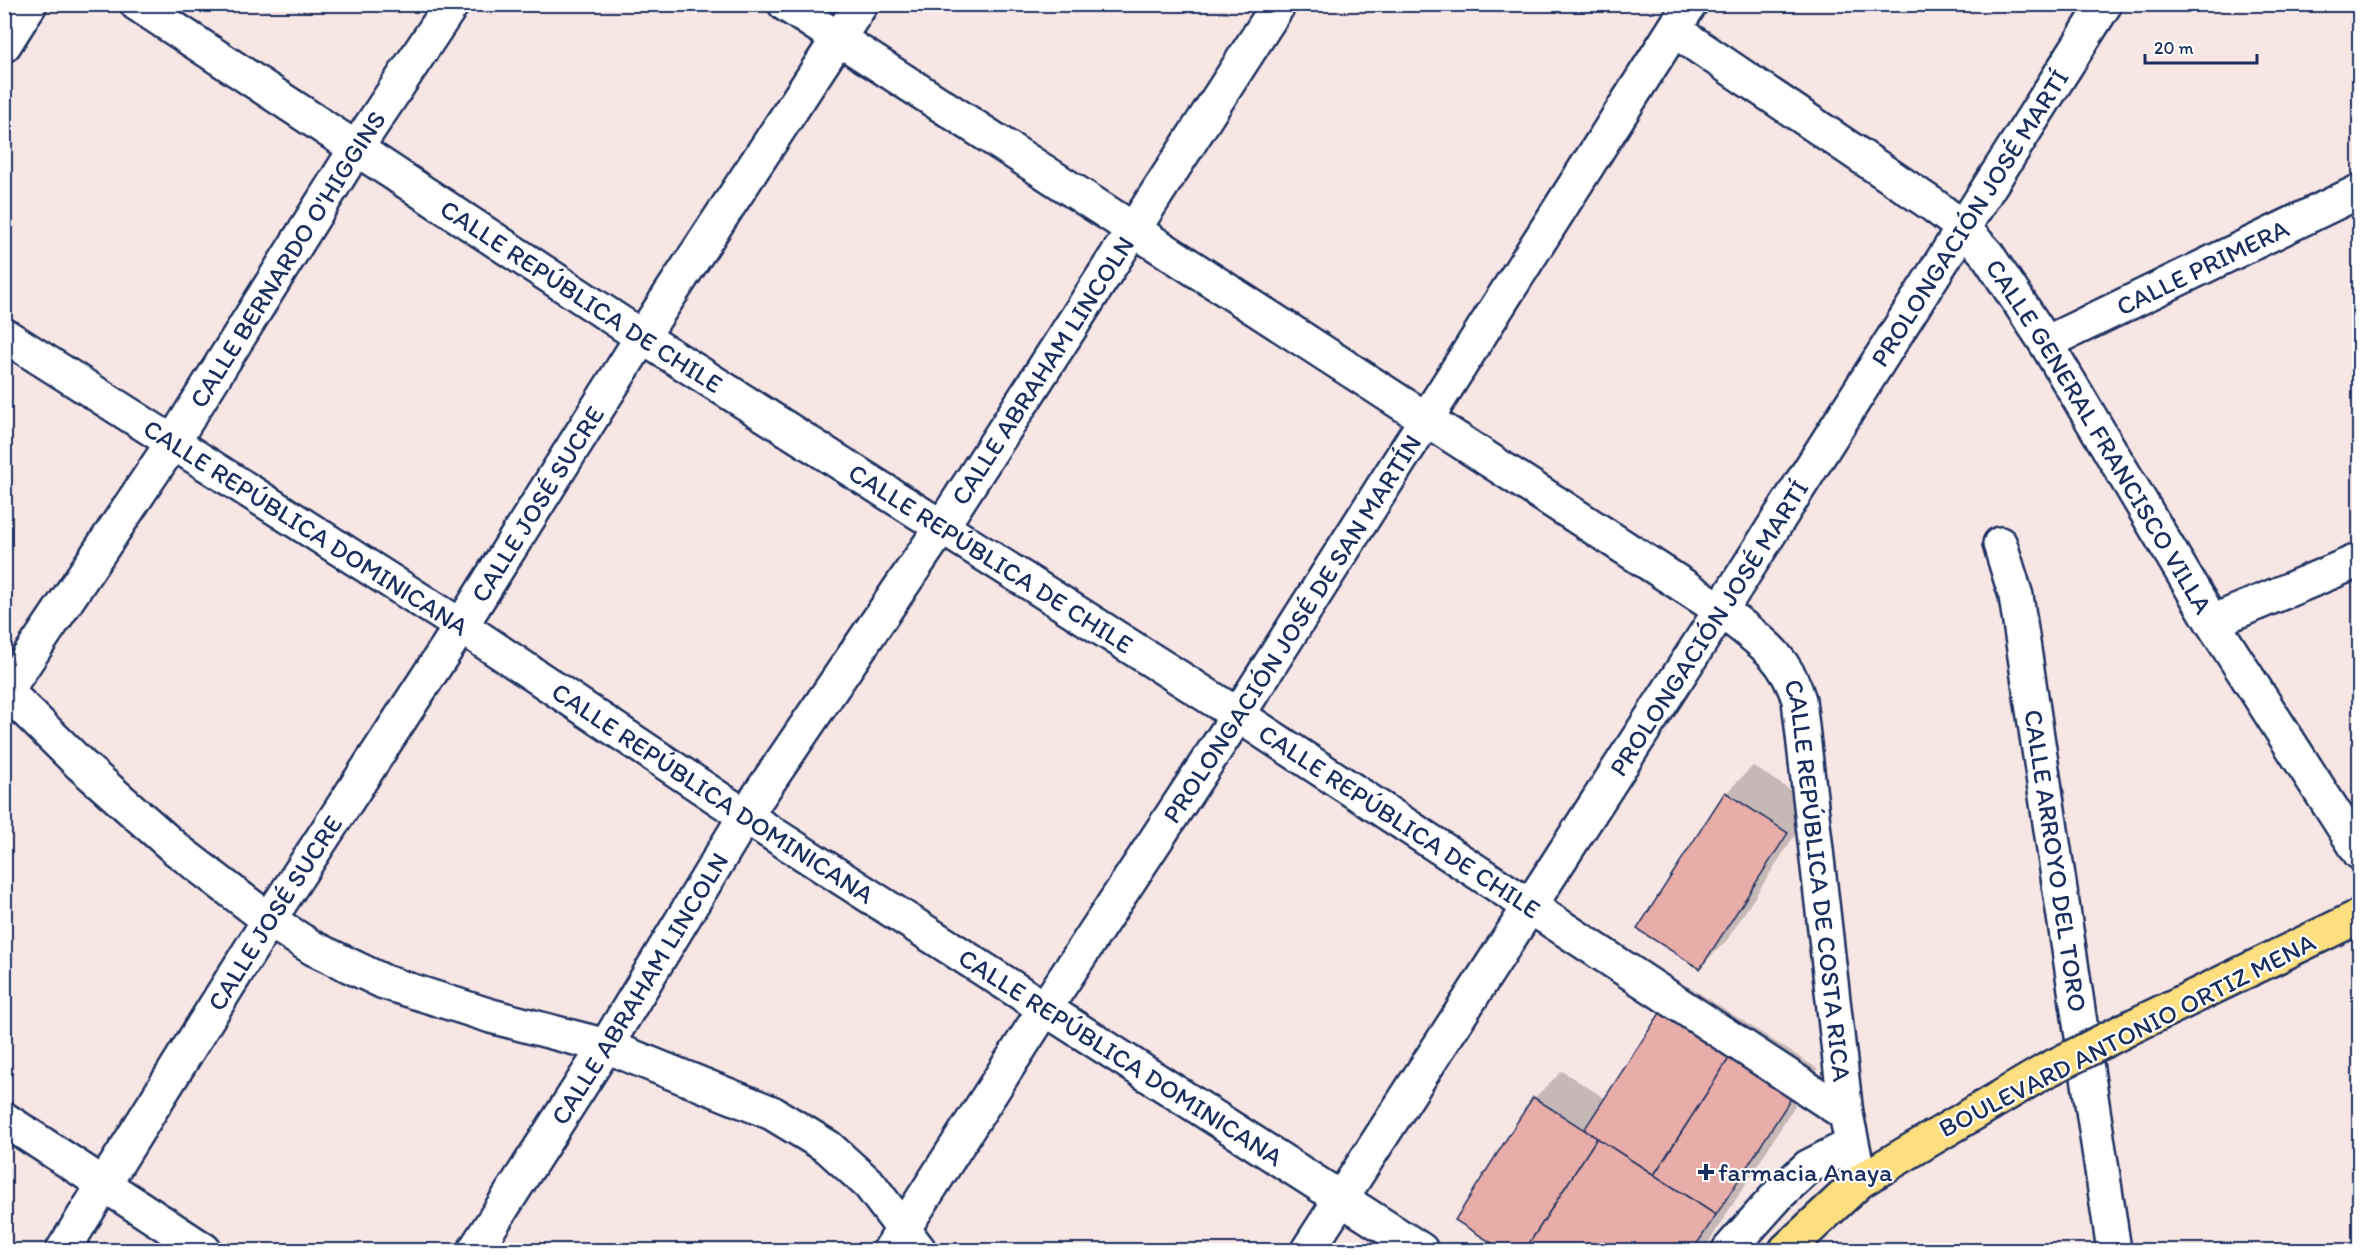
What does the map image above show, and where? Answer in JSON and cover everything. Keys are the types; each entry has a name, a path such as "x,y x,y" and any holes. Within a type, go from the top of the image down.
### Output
{"main road":[{"name":"BOULEVARD ANTONIO ORTIZ MENA","path":"1786,1251 1860,1180 2045,1071 2360,916"}],"street":[{"path":"4,45 30,4"},
{"name":"CALLE REPÚBLICA DE CHILE","path":"137,4 642,336 1238,715 1530,904 1848,1129"},
{"name":"CALLE BERNARDO O'HIGGINS","path":"5,692 173,442 357,147 452,4"},
{"name":"CALLE REPÚBLICA DE COSTA RICA","path":"785,4 1721,610 1778,657 1792,678 1799,699 1848,1129 1860,1180"},
{"name":"CALLE JOSÉ SUCRE","path":"63,1251 269,920 461,626 642,336 861,4"},
{"name":"CALLE ABRAHAM LINCOLN","path":"475,1251 606,1046 745,816 941,528 1279,4"},
{"name":"PROLONGACIÓN JOSÉ MARTÍ","path":"1308,1251 1721,610 2105,4"},
{"name":"CALLE GENERAL FRANCISCO VILLA","path":"1682,17 1820,126 1962,228 1987,254 2046,343 2212,622 2360,853"},
{"name":"PROLONGACIÓN JOSÉ DE SAN MARTÍN","path":"904,1244 1044,1010 1238,715 1424,419 1682,17"},
{"name":"CALLE PRIMERA","path":"2046,343 2360,191"},
{"name":"CALLE REPÚBLICA DOMINICANA","path":"4,335 461,626 745,816 1421,1251"},
{"name":"CALLE ARROYO DEL TORO","path":"2000,544 2016,596 2114,1251"},
{"path":"2212,622 2360,561"},
{"path":"5,692 81,765 176,849 269,920 313,948 384,982 491,1016 606,1046 772,1113 828,1147 870,1185 904,1244"},
{"path":"4,1119 204,1251"},
{"path":"1729,1251 1779,1194 1848,1129"}],"building":[{"path":"1725,792 1788,833 1700,969 1637,929"},
{"path":"1660,1013 1730,1057 1654,1175 1584,1130"},
{"path":"1730,1057 1792,1097 1716,1215 1654,1175"},
{"path":"1533,1097 1597,1138 1525,1250 1503,1250 1455,1220"},
{"path":"1597,1138 1716,1215 1693,1250 1525,1250"}],"place":[{"name":"farmacia Anaya","path":"1706,1172"}]}
